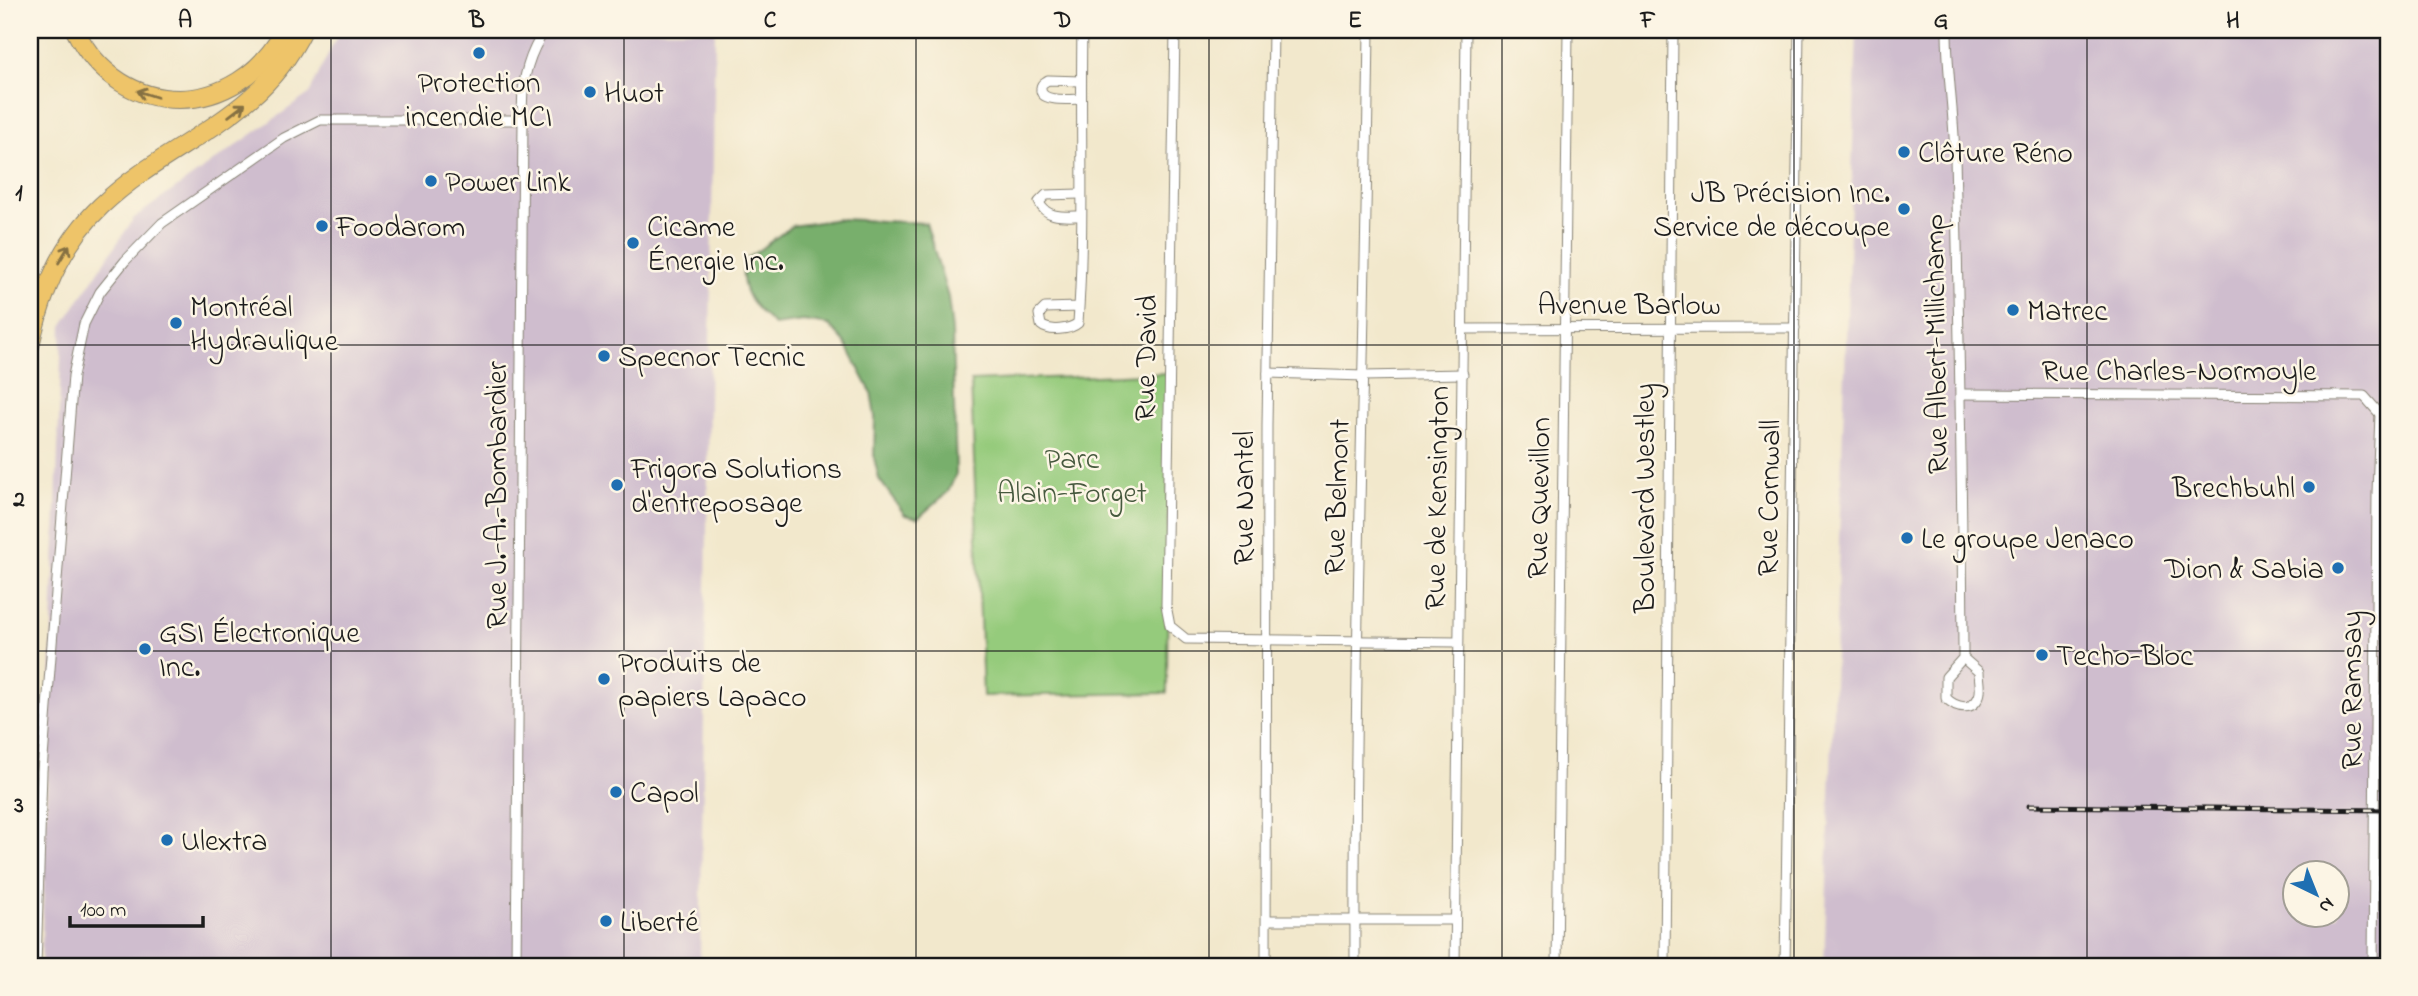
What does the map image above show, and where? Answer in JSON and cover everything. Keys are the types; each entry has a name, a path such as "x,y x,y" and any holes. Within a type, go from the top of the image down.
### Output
{"highway":[{"path":"75,30 94,61 120,82 149,95 181,100 211,95 247,76 269,54 285,30"},
{"path":"30,346 51,277 90,217 123,187 253,98 282,65 303,30"}],"street":[{"name":"Rue J.-A.-Bombardier","path":"516,966 523,120 521,99 535,45 545,30"},
{"path":"1079,307 1045,308 1039,314 1041,325 1045,329 1070,328 1078,323 1079,307 1081,216 1082,30"},
{"name":"Rue David","path":"1175,30 1166,604 1170,626 1186,639 1458,642"},
{"name":"Rue Nantel","path":"1266,966 1268,373 1273,30"},
{"name":"Rue Belmont","path":"1355,966 1357,641 1369,30"},
{"name":"Rue de Kensington","path":"1455,966 1466,30"},
{"name":"Rue Quevillon","path":"1557,966 1568,30"},
{"name":"Boulevard Westley","path":"1665,966 1673,30"},
{"name":"Rue Cornwall","path":"1785,966 1799,30"},
{"name":"Rue Albert-Millichamp","path":"1947,30 1947,55 1954,111 1961,394 1963,658"},
{"path":"1081,99 1047,98 1042,94 1041,88 1048,80 1082,81"},
{"path":"36,966 42,771 73,376 84,324 100,292 125,261 162,223 284,138 320,120 523,120"},
{"path":"1080,194 1046,194 1039,202 1045,212 1053,215 1081,216"},
{"name":"Avenue Barlow","path":"1464,329 1795,328"},
{"path":"1268,373 1364,376 1462,374"},
{"name":"Rue Charles-Normoyle","path":"1961,394 2364,396 2384,414"},
{"name":"Rue Ramsay","path":"2373,966 2377,493 2384,414"},
{"path":"1963,658 1979,672 1980,695 1966,708 1953,705 1946,698 1946,677 1963,658"},
{"path":"1267,920 1455,920"}],"shaded area":[{"path":"340,30 715,30 700,966 41,966 62,326 134,218 309,94"},
{"path":"1857,30 2388,30 2388,966 1824,966"}],"green space":[{"path":"839,219 926,223 948,297 952,331 956,474 948,492 918,518 905,515 879,479 874,458 875,417 871,392 846,344 829,325 803,321 774,325 754,305 745,290 744,261 792,226"},
{"name":"Parc Alain-Forget","path":"1169,373 1167,693 983,696 971,381"}],"railway":[{"path":"2029,806 2388,810"}],"place":[{"name":"Protection incendie MCI","path":"479,53"},
{"name":"Huot","path":"590,92"},
{"name":"Clôture Réno","path":"1904,152"},
{"name":"Power Link","path":"431,181"},
{"name":"JB Précision Inc. Service de découpe","path":"1904,209"},
{"name":"Foodarom","path":"322,226"},
{"name":"Cicame Énergie Inc.","path":"633,243"},
{"name":"Matrec","path":"2013,310"},
{"name":"Montréal Hydraulique","path":"176,323"},
{"name":"Specnor Tecnic","path":"604,356"},
{"name":"Frigora Solutions d'entreposage","path":"617,485"},
{"name":"Brechbuhl","path":"2309,487"},
{"name":"Le groupe Jenaco","path":"1907,538"},
{"name":"Dion & Sabia","path":"2338,568"},
{"name":"GSI Électronique Inc.","path":"145,649"},
{"name":"Techo-Bloc","path":"2042,655"},
{"name":"Produits de papiers Lapaco","path":"604,679"},
{"name":"Capol","path":"616,792"},
{"name":"Ulextra","path":"167,840"},
{"name":"Liberté","path":"606,921"}]}
